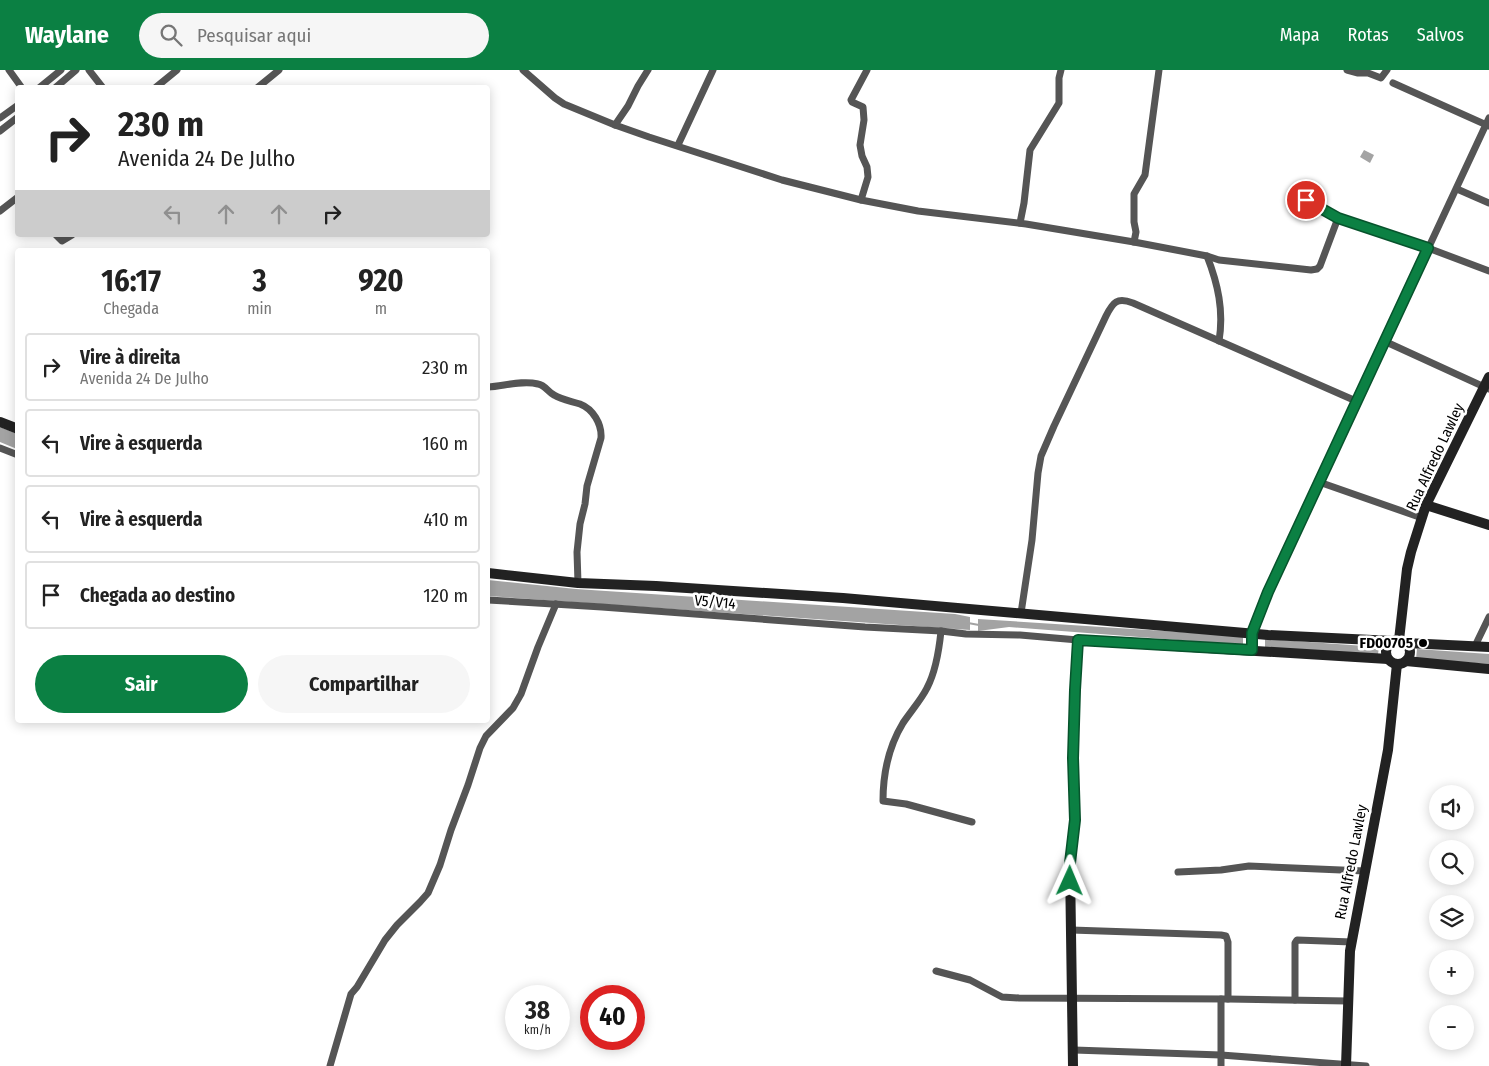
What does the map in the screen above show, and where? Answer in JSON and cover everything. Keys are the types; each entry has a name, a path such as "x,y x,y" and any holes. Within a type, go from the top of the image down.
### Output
{"street":[{"path":"9,70 20,85"},
{"path":"43,85 62,70"},
{"path":"58,85 76,70"},
{"path":"89,70 101,85"},
{"path":"159,85 177,70"},
{"path":"260,85 278,70"},
{"path":"524,70 564,104 615,124 782,180 861,200 918,211 1020,223 1134,242 1219,260 1317,270 1338,218"},
{"path":"615,124 628,106 648,70"},
{"path":"678,145 713,70"},
{"path":"861,200 868,177 860,145 864,120 863,107 851,100 867,70"},
{"path":"1020,223 1030,150 1059,103 1059,78 1061,70"},
{"path":"1134,242 1136,232 1134,194 1145,175 1160,70"},
{"path":"1347,70 1368,73 1381,78 1387,70"},
{"path":"1252,650 1252,633 1268,592 1384,341 1488,123 1393,83"},
{"path":"0,118 15,106"},
{"path":"0,131 15,119"},
{"path":"1457,189 1489,203"},
{"path":"1292,194 1338,218 1489,271"},
{"path":"0,211 15,199"},
{"path":"58,237 62,241 69,237"},
{"path":"1207,256 1215,276 1220,300 1220,342"},
{"path":"1021,613 1032,540 1041,456 1111,306 1117,301 1133,302 1356,401"},
{"path":"1384,341 1487,388"},
{"name":"Rua Alfredo Lawley","path":"1399,642 1407,569 1426,505 1487,388 1489,377"},
{"path":"490,387 539,384 552,394 580,404 588,409 602,431 581,514 577,552 578,583"},
{"path":"0,422 15,428"},
{"path":"0,448 15,454"},
{"path":"1319,482 1422,518"},
{"path":"1426,505 1489,525"},
{"path":"490,573 578,583 843,598 1278,635 1489,647"},
{"name":"V5/V14","path":"490,600 602,606 865,628 966,634 1020,634 1078,640"},
{"path":"330,1066 351,994 385,940 428,893 440,865 480,748 486,736 513,708 521,694 556,604"},
{"path":"1475,646 1489,617"},
{"path":"941,632 931,679 926,690 897,734 887,763 883,783 883,801 906,804 972,822"},
{"path":"1073,1066 1070,866 1075,820 1073,758 1078,640 1252,650 1489,669"},
{"path":"1399,642 1408,645 1410,652 1397,662 1386,649 1399,642"},
{"name":"Rua Alfredo Lawley","path":"1346,1065 1352,942 1388,750 1397,662"},
{"path":"1178,872 1221,870 1248,866 1365,871"},
{"path":"1071,930 1226,936 1228,942 1221,1066"},
{"path":"1295,1000 1295,943 1297,940 1352,942"},
{"path":"936,971 970,980 1002,997 1348,1001"},
{"path":"1074,1050 1221,1055 1366,1066"}],"shaded area":[{"path":"1364,150 1374,155 1370,163 1360,157"},
{"path":"0,427 15,433 15,448 0,442"},
{"path":"490,580 576,589 955,614 970,617 970,630 490,596"},
{"path":"978,619 1243,636 1243,645 1009,627 978,631"},
{"path":"1265,639 1379,647 1378,654 1265,649"},
{"path":"1417,649 1489,654 1489,664 1416,659"}],"waterway":[{"path":"968,623 979,625"}],"place":[{"name":"FD00705","path":"1423,643"}],"route":[{"path":"1070,881 1075,820 1073,758 1078,640 1252,650 1252,633 1268,592 1428,248 1338,218 1306,200"}]}
